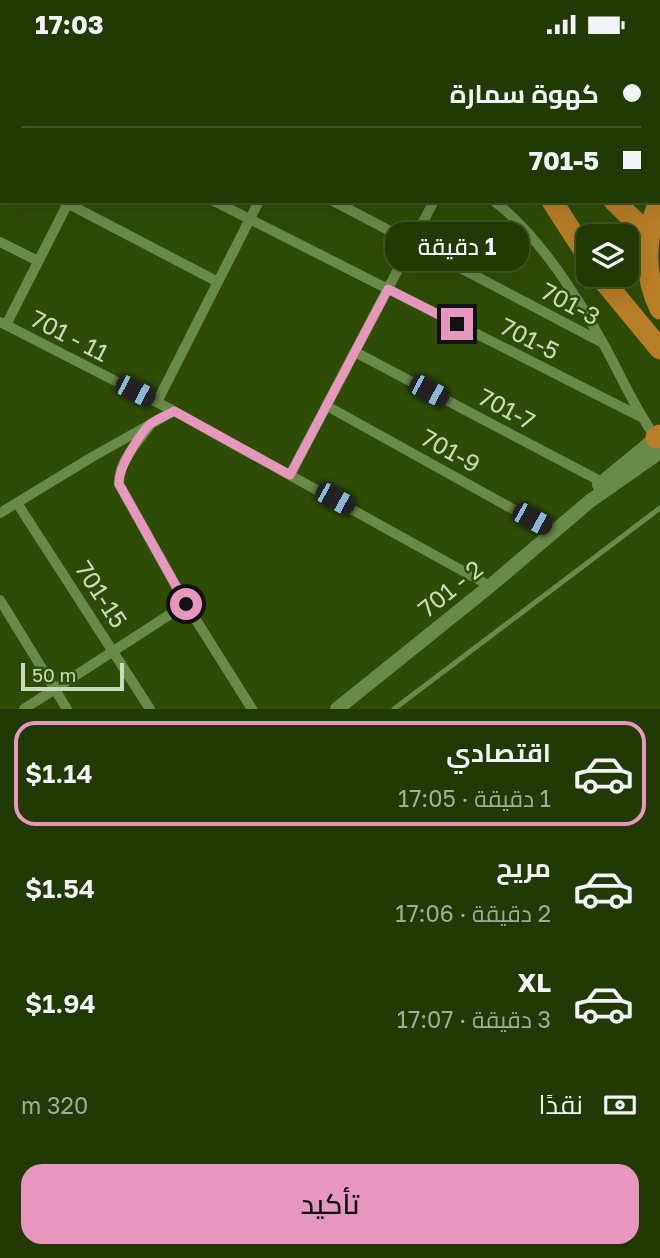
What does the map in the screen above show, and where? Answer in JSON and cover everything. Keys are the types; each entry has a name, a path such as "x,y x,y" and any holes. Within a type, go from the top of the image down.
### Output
{"highway":[{"path":"553,203 576,238"},
{"path":"616,203 638,224"},
{"path":"659,203 649,236 647,255 653,293 660,309"},
{"path":"609,287 660,349"}],"street":[{"path":"3,324 38,261 66,203"},
{"path":"68,203 218,282"},
{"name":"701-5","path":"218,203 641,417"},
{"path":"157,402 258,203"},
{"name":"701-3","path":"337,203 603,344"},
{"path":"290,475 433,203"},
{"path":"497,203 512,215 562,277 603,344 641,417 659,442"},
{"path":"0,241 38,261"},
{"name":"701 - 11","path":"3,324 174,411 490,586"},
{"name":"701-7","path":"355,352 602,482"},
{"name":"701-9","path":"327,406 554,532"},
{"path":"0,513 174,411"},
{"path":"150,425 122,465 119,484 186,604 252,709"},
{"path":"590,501 602,482 659,442"},
{"path":"590,501 659,442"},
{"name":"701 - 2","path":"337,709 490,586 590,501"},
{"name":"701-15","path":"17,503 150,709"},
{"path":"0,600 67,709"},
{"path":"24,709 186,604"}],"lane":[{"path":"394,709 660,508"}],"route":[{"path":"186,604 119,484 122,465 150,425 174,411 290,475 388,289 457,324"}]}
